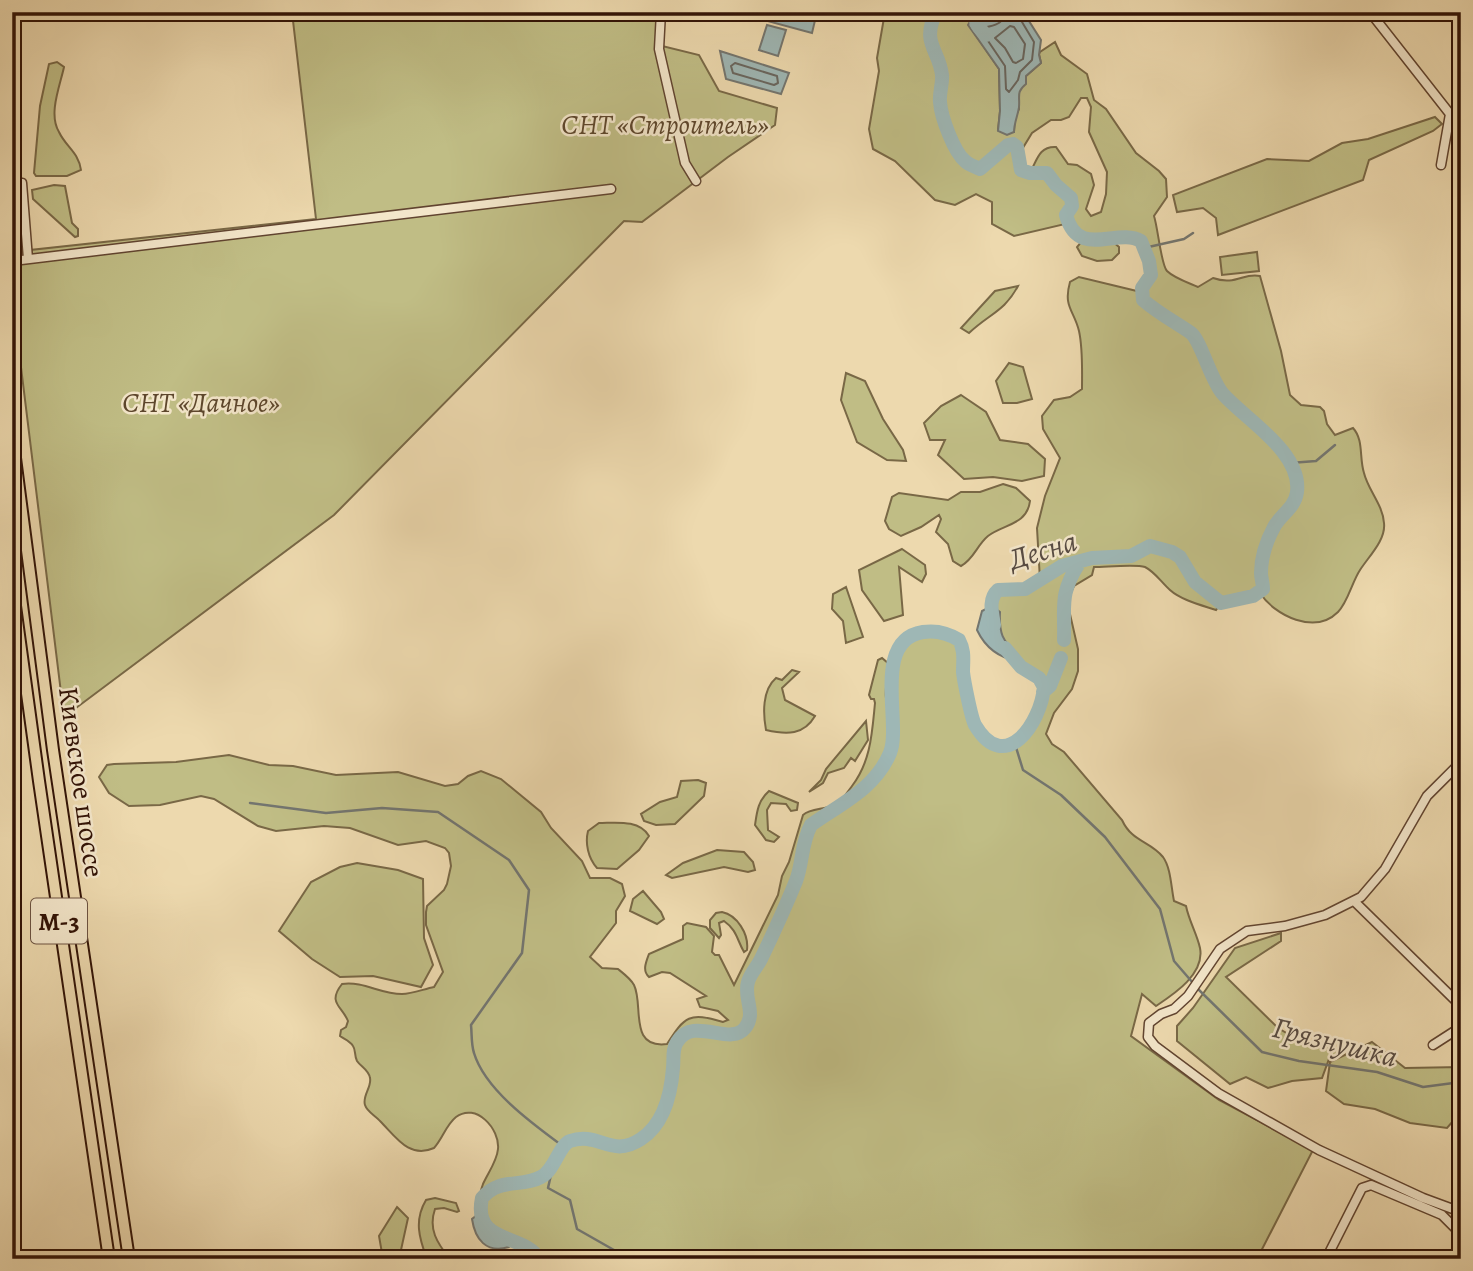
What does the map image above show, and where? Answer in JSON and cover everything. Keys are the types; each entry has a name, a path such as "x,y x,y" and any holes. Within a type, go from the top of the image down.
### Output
{"highway":[{"name":"Киевское шоссе","path":"12,435 53,750 129,1259"},
{"name":"Киевское шоссе","path":"12,584 38,781 109,1259"}],"street":[{"path":"661,12 659,49 685,163 696,181"},
{"path":"1370,12 1450,114 1441,165"},
{"path":"12,182 22,183 28,259"},
{"path":"13,261 611,189"},
{"path":"1461,762 1427,796 1385,869 1361,897 1325,915 1285,926 1247,931 1220,948 1188,996 1174,1009 1149,1023 1148,1037 1155,1046 1218,1093 1319,1150 1461,1212"},
{"path":"1354,902 1461,1006"},
{"path":"1433,1045 1461,1027"},
{"path":"1326,1259 1362,1188 1371,1185 1442,1215 1461,1234"},
{"path":"1452,1259 1461,1249"}],"green space":[{"name":"СНТ «Дачное»","path":"292,12 663,12 662,46 699,55 719,91 777,108 775,125 642,222 624,221 334,515 64,717 12,294 12,252 316,219"},
{"path":"885,12 997,12 997,16 992,19 975,19 969,25 999,69 998,130 1014,132 1015,117 1019,109 1018,94 1026,76 1041,63 1040,52 1055,42 1061,55 1087,74 1094,100 1106,109 1136,153 1166,179 1167,197 1154,216 1167,271 1198,287 1213,278 1228,281 1260,276 1290,395 1301,405 1320,407 1335,435 1353,428 1359,438 1364,473 1381,510 1384,529 1380,542 1360,570 1338,612 1329,619 1318,622 1296,620 1275,609 1260,593 1221,603 1216,610 1175,594 1145,567 1094,567 1092,575 1074,586 1067,601 1078,649 1078,671 1072,689 1054,713 1046,734 1131,833 1166,861 1174,901 1186,906 1199,943 1198,966 1187,982 1156,1006 1142,994 1131,1036 1219,1100 1313,1150 1257,1259 522,1259 521,1253 525,1247 498,1234 485,1222 481,1214 485,1195 481,1190 498,1149 498,1141 491,1126 479,1115 464,1113 453,1120 434,1148 425,1151 410,1149 366,1107 364,1102 370,1085 369,1075 357,1061 352,1044 340,1036 348,1021 336,1000 342,984 358,984 386,992 406,994 434,987 443,972 426,925 426,912 427,906 447,884 451,866 449,853 445,848 426,841 398,845 350,828 324,826 276,831 258,826 214,799 201,796 160,805 129,806 109,793 99,777 107,765 176,762 229,755 269,765 293,766 336,775 398,772 445,786 458,784 481,771 501,779 541,812 551,828 582,861 590,878 610,878 622,884 625,896 616,911 616,923 590,957 602,968 618,969 633,983 637,993 642,1033 647,1040 655,1044 667,1044 684,1022 695,1017 723,1022 728,1020 718,1011 700,1007 697,999 706,996 670,973 662,972 649,977 645,969 649,954 683,939 683,926 687,923 706,927 714,936 712,952 719,955 734,985 778,895 803,815 830,807 844,797 863,767 873,725 875,703 869,695 878,660 882,658 889,664 886,701 893,722 893,668 901,649 908,640 921,633 947,633 960,642 963,649 963,673 970,708 985,736 1003,747 1019,739 1031,724 1040,705 1044,687 1039,678 1021,667 997,641 993,596 998,590 1025,589 1040,580 1037,528 1045,496 1060,458 1043,429 1042,416 1054,400 1070,397 1082,389 1079,331 1068,303 1070,282 1079,277 1141,292 1151,277 1145,248 1137,237 1101,240 1091,238 1069,223 1014,236 992,224 992,202 976,194 955,205 935,200 895,161 873,149 869,129 879,71 877,58","holes":["1081,98 1087,98 1091,107 1089,132 1107,172 1106,194 1101,212 1091,216 1086,209 1094,185 1091,174 1077,165 1068,164 1056,147 1042,151 1030,173 1021,170 1018,156 1032,133 1051,120 1069,117"]},
{"path":"57,62 64,67 56,100 56,125 78,159 81,170 67,176 36,176 34,173 40,106 49,64"},
{"path":"1435,117 1442,124 1433,131 1369,160 1363,180 1218,235 1216,218 1203,208 1177,212 1173,195 1267,159 1309,161 1342,143 1368,139"},
{"path":"54,185 65,186 72,223 78,229 78,236 75,237 33,199 32,190"},
{"path":"1082,241 1101,245 1112,241 1119,247 1119,253 1112,260 1097,261 1082,256 1077,247"},
{"path":"1257,252 1259,271 1222,275 1220,257"},
{"path":"1018,286 1002,307 969,333 961,328 995,291"},
{"path":"1009,363 1023,367 1032,399 1003,403 996,381"},
{"path":"846,373 865,381 883,419 903,450 906,461 887,460 857,442 841,400"},
{"path":"961,395 986,412 1000,440 1028,444 1045,459 1044,476 1022,481 993,477 964,479 938,455 945,440 930,440 924,423 941,406"},
{"path":"1003,484 1016,488 1030,501 1028,509 1020,519 988,536 961,566 953,561 948,544 936,532 941,519 939,515 901,536 889,529 885,521 892,497 899,493 948,500 961,492 980,492"},
{"path":"902,549 925,565 926,574 922,582 899,567 903,615 884,621 862,590 859,570"},
{"path":"846,587 863,637 846,643 843,621 832,609 833,594"},
{"path":"792,670 799,672 782,688 785,700 815,716 806,727 794,732 766,730 764,710 768,689 776,678 782,680"},
{"path":"866,721 868,740 855,761 851,758 844,768 828,773 823,783 809,792 821,780 826,769"},
{"path":"698,780 706,783 704,796 675,824 656,825 644,821 641,814 660,802 677,797 681,781"},
{"path":"769,791 798,803 797,810 791,811 786,804 771,803 767,810 768,830 779,837 774,842 766,840 755,825 760,802"},
{"path":"599,823 633,824 649,836 639,850 617,869 597,868 589,855 587,840 588,831"},
{"path":"717,850 744,852 753,862 755,870 748,872 724,867 672,878 666,875 683,863"},
{"path":"357,863 398,870 423,879 424,938 433,965 421,987 373,976 340,977 312,959 279,931 311,882 340,867"},
{"path":"643,891 664,919 657,924 630,911 633,899"},
{"path":"722,912 733,917 741,926 747,944 747,950 744,952 734,932 724,921 719,923 719,938 710,928 710,920 716,913"},
{"path":"1281,933 1281,941 1226,977 1278,1028 1295,1038 1341,1052 1329,1059 1322,1078 1292,1081 1268,1088 1246,1077 1230,1084 1177,1041 1177,1026 1235,948"},
{"path":"1372,1042 1405,1068 1461,1067 1461,1112 1447,1128 1410,1123 1375,1109 1344,1104 1326,1091 1330,1062"},
{"path":"435,1198 456,1203 459,1211 435,1209 433,1216 435,1236 450,1259 427,1259 422,1244 419,1222 422,1207 426,1200"},
{"path":"397,1207 408,1218 399,1259 383,1259 379,1236"}],"water":[{"path":"755,12 817,12 812,33 753,17"},
{"path":"1001,12 1032,12 1029,21 1041,40 1041,63 1026,76 1026,84 1020,92 1014,132 1007,135 998,131 999,69 968,25 971,20 989,19"},
{"path":"767,25 786,30 778,56 759,50"},
{"path":"720,51 789,73 781,94 726,79"},
{"path":"992,606 1000,612 1003,636 1018,655 1018,661 993,651 977,630 982,611"},
{"path":"481,1212 489,1227 512,1242 509,1247 494,1248 479,1238 472,1219"}],"waterway":[{"name":"Десна","path":"936,12 930,32 942,75 941,108 945,125 961,156 968,164 980,169 1008,145 1013,144 1017,147 1021,170 1047,173 1071,198 1072,206 1066,215 1079,236 1099,240 1121,237 1141,241 1151,275 1142,288 1143,300 1195,337 1223,394 1282,450 1296,477 1296,498 1269,538 1262,561 1263,589 1253,596 1221,603 1195,582 1180,557 1150,546 1131,556 1092,558 1062,566 1025,589 998,590 992,602 994,625"},
{"name":"Десна","path":"978,12 977,25 986,35"},
{"path":"1144,248 1184,239 1193,233"},
{"path":"1290,463 1316,461 1335,445"},
{"path":"1064,640 1066,592 1079,563"},
{"name":"Десна","path":"539,1259 523,1245 492,1231 485,1224 481,1213 482,1198 496,1187 526,1182 546,1174 563,1147 570,1141 589,1139 621,1146 641,1139 649,1133 665,1108 674,1048 684,1034 692,1031 730,1034 745,1028 750,1017 748,982 796,881 805,839 811,825 866,786 890,753 893,740 893,666 898,650 907,638 933,631 959,640 973,721 986,739 998,746 1009,745 1020,739 1029,728 1036,715 1044,687 1039,678 1021,667 1005,648"},
{"path":"1043,692 1050,686 1061,658"},
{"name":"Грязнушка","path":"1015,744 1023,770 1061,795 1105,837 1160,909 1174,961 1193,983"},
{"path":"250,803 326,813 382,808 438,812 509,860 529,890 522,953 471,1025 473,1050 480,1067 499,1093 564,1147"},
{"name":"Грязнушка","path":"1197,988 1262,1052 1299,1061 1377,1072 1423,1087 1461,1082"},
{"path":"553,1166 548,1188 570,1200 577,1229 621,1254 658,1253 670,1259"}],"park label":[{"name":"СНТ «Строитель»","path":"665,125"}]}
